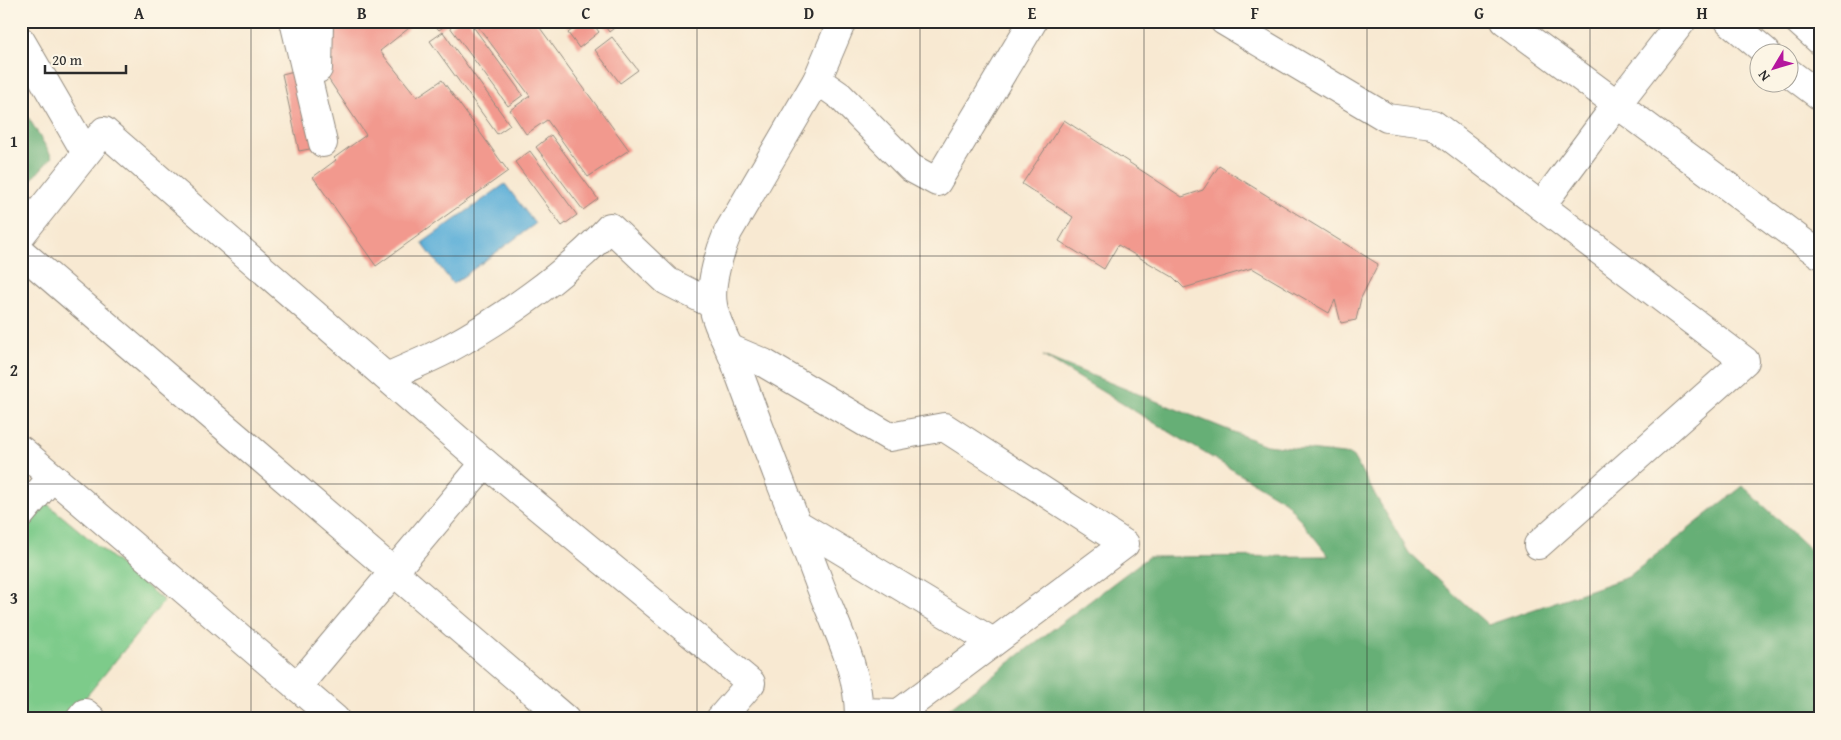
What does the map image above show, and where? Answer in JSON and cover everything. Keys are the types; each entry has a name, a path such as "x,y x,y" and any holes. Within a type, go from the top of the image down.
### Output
{"street":[{"path":"294,21 323,143"},
{"path":"306,72 318,69 319,21"},
{"path":"730,350 764,363 890,437 944,427 1125,544 898,713 859,715 853,672 712,304 714,277 720,252 728,232 817,80 842,21"},
{"path":"817,80 840,96 911,168 937,182 1033,21"},
{"path":"1224,21 1387,118 1434,124 1744,361 1538,545"},
{"path":"1506,21 1819,254"},
{"path":"1541,206 1682,21"},
{"path":"1729,21 1754,42"},
{"path":"1798,21 1820,41"},
{"path":"21,41 86,153"},
{"path":"1798,80 1820,96"},
{"path":"21,235 104,131 485,463 751,683 720,719"},
{"path":"387,377 445,350 532,295 592,248 610,227 667,281 712,304"},
{"path":"21,252 565,719"},
{"path":"21,450 335,719"},
{"path":"297,686 485,463"},
{"path":"21,514 52,477"},
{"path":"796,523 993,642"},
{"path":"80,719 85,713 92,719"}],"green space":[{"path":"21,105 52,157 21,191"},
{"path":"1043,356 1266,445 1352,455 1409,553 1488,625 1628,577 1743,486 1820,559 1820,719 935,719 1148,557 1329,556 1286,502"},
{"path":"45,502 164,601 68,719 21,719 21,531"}],"water":[{"path":"505,184 535,224 453,284 422,243"}],"building":[{"path":"334,21 418,21 380,51 417,97 442,80 508,171 376,266 313,177 336,160 334,158 366,135 327,77"},
{"path":"431,21 451,21 439,30"},
{"path":"458,21 469,21 523,95 508,106 450,27"},
{"path":"474,21 535,21 629,150 588,177 547,120 526,134 510,110 530,96"},
{"path":"562,21 575,21 568,28"},
{"path":"583,21 591,21 599,32 579,48 568,33"},
{"path":"601,21 623,21 609,32"},
{"path":"443,32 510,125 497,134 430,41"},
{"path":"612,37 638,70 620,83 595,50"},
{"path":"298,70 315,148 299,151 282,74"},
{"path":"1064,120 1182,197 1203,190 1219,166 1378,264 1361,298 1356,320 1341,323 1335,300 1329,313 1252,268 1184,288 1173,277 1118,245 1104,269 1059,241 1073,217 1022,184"},
{"path":"551,135 598,199 583,210 536,147"},
{"path":"530,151 577,215 562,226 515,162"}]}
